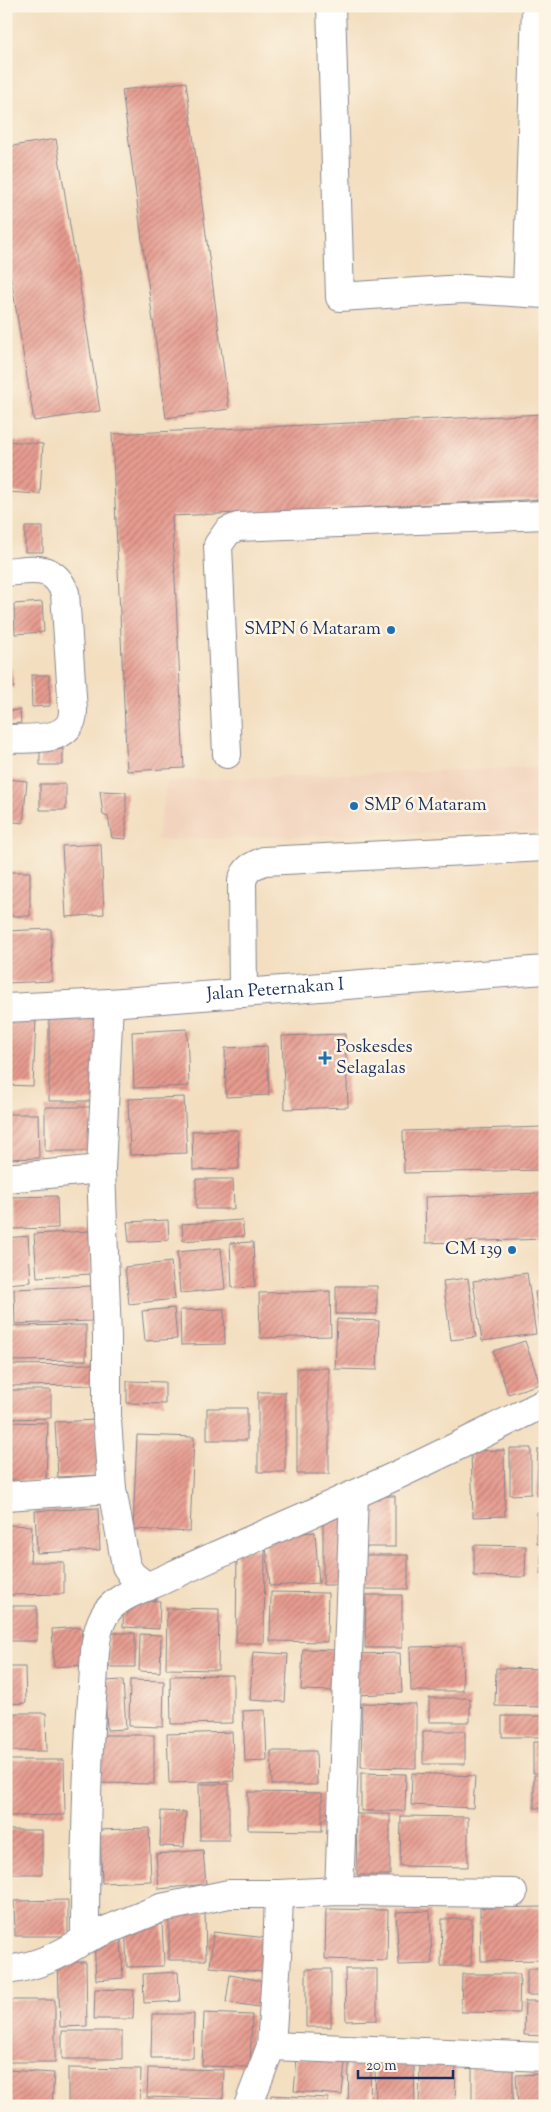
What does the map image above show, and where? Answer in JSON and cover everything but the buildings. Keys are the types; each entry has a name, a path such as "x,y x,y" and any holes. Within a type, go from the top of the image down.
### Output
{"street":[{"path":"331,6 340,297 462,290 536,294 536,6"},
{"path":"227,754 218,545 228,530 238,527 545,515"},
{"path":"6,572 40,569 53,574 62,585 65,593 73,711 73,719 69,726 60,734 52,737 6,739"},
{"path":"243,993 242,881 245,871 251,866 264,861 545,847"},
{"name":"Jalan Peternakan I","path":"6,1008 109,1003 545,970"},
{"path":"109,1003 101,1169 107,1337 107,1420 112,1488 126,1566 132,1575 147,1587"},
{"path":"6,1178 101,1169"},
{"path":"85,1939 87,1755 99,1630 105,1614 113,1605 131,1594 200,1561 354,1495 545,1403"},
{"path":"6,1496 112,1488"},
{"path":"339,1891 354,1495"},
{"path":"6,1970 43,1961 66,1951 85,1939 162,1908 229,1894 339,1891 513,1893"},
{"path":"248,2106 271,2046 277,1957 278,1894"},
{"path":"271,2046 545,2056"}],"shaded area":[{"name":"SMP 6 Mataram","path":"545,767 545,830 157,840 167,781"}],"place":[{"name":"SMPN 6 Mataram","path":"391,630"},
{"name":"SMP 6 Mataram","path":"354,806"},
{"name":"Poskesdes Selagalas","path":"325,1058"},
{"name":"CM 139","path":"512,1250"}]}
